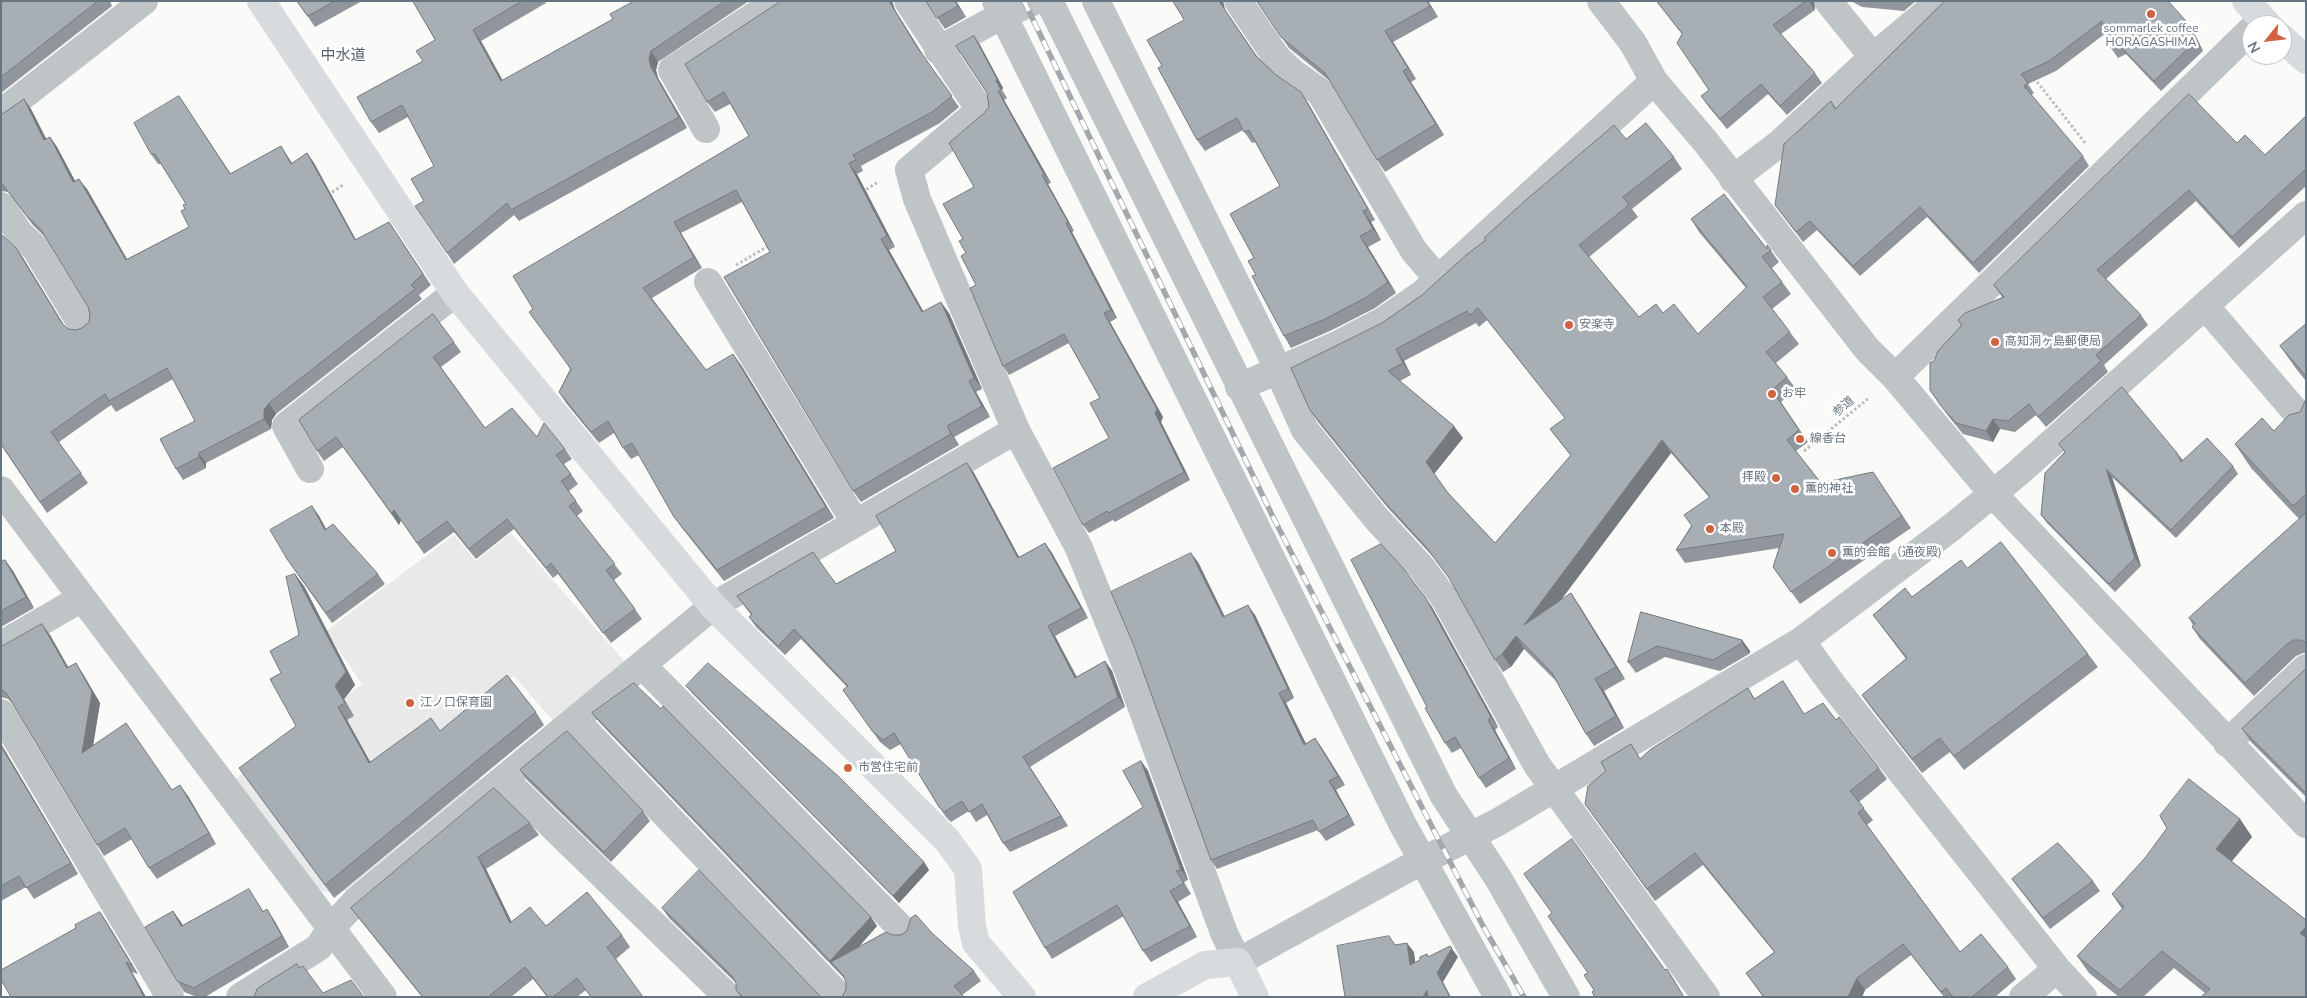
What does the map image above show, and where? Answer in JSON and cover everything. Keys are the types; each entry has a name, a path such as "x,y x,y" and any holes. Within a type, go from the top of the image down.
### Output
{"street":[{"path":"1,113 144,1"},
{"path":"262,1 455,293 713,606 947,840 962,858 968,869 972,926 976,943 1022,997"},
{"path":"706,129 672,70 776,1"},
{"path":"908,1 938,50 980,110 908,170 916,199 1016,430 1079,548 1132,679 1224,933 1255,997"},
{"path":"938,50 999,8 1035,1"},
{"path":"1049,1 1239,387 1444,796 1498,878 1566,997"},
{"path":"1096,1 1277,369 1305,430 1376,518 1422,568 1445,598 1537,765 1706,997"},
{"path":"1238,1 1276,58 1320,92 1414,251 1438,279"},
{"path":"1601,1 1633,43 1654,82 1867,349 1895,377 1993,494 2227,743 2306,824"},
{"path":"1828,1 1873,57"},
{"path":"1733,179 1780,143 1873,57 1940,1"},
{"path":"999,8 1422,862 1498,997"},
{"path":"1895,377 2242,35"},
{"path":"2292,47 2306,60"},
{"path":"1239,387 1338,344 1383,321 1422,294 1654,82"},
{"path":"1,206 20,234 35,248 82,325"},
{"path":"1147,997 1205,965 1238,962 1470,837 1802,641 1952,528 1993,494 2206,307 2306,215"},
{"path":"708,282 855,522"},
{"path":"310,469 286,426 455,293"},
{"path":"2206,307 2306,424"},
{"path":"240,997 319,947 331,928 357,900 505,780 713,606 1016,430"},
{"path":"1,490 383,997"},
{"path":"1,645 82,598"},
{"path":"1802,641 1838,692 2057,969 2083,997"},
{"path":"642,665 903,930"},
{"path":"2227,743 2306,668"},
{"path":"1,713 170,997"},
{"path":"576,721 838,995"},
{"path":"505,780 728,997"},
{"path":"2023,997 2057,969"}],"path":[{"path":"2028,70 2107,170"},
{"path":"323,198 371,166"},
{"path":"860,192 885,178 908,170"},
{"path":"708,282 775,242"},
{"name":"参道","path":"1804,451 1895,377"}],"shaded area":[{"name":"江ノ口保育園","path":"511,533 625,662 555,723 514,676 447,737 481,780 349,891 317,892 235,779 362,684 326,631 454,535 476,561"}],"building":[{"path":"1,1 98,1 1,77"},
{"path":"297,1 335,1 308,16"},
{"path":"413,1 522,1 473,30 501,81 613,19 610,14 634,1 725,1 651,51 649,59 651,67 679,117 511,210 507,203 447,253 415,206 424,201 411,179 434,166 402,105 371,122 357,97 423,61 416,51 435,40"},
{"path":"779,1 889,1 917,47 952,96 932,112 853,155 856,160 849,163 887,236 881,239 922,312 941,302 974,378 969,381 982,406 947,426 951,434 853,491 724,277 770,252 736,190 674,222 694,257 643,288 706,370 733,354 826,507 717,570 674,517 632,443 623,448 608,421 591,432 559,392 571,369 529,312 533,309 513,276 749,136 724,92 707,102 685,64"},
{"path":"926,1 955,1 958,6 937,18"},
{"path":"1173,1 1219,1 1256,56 1276,75 1301,92 1368,209 1363,211 1373,229 1360,236 1388,282 1367,297 1325,319 1284,336 1252,276 1256,275 1248,261 1254,258 1230,214 1280,186 1249,130 1244,132 1237,118 1197,140 1158,68 1162,66 1147,40 1184,20"},
{"path":"1257,1 1427,1 1430,6 1385,31 1408,68 1403,71 1436,124 1377,160 1325,73 1281,37"},
{"path":"1657,1 1806,1 1773,25 1815,73 1780,106 1761,84 1720,119 1701,96 1709,90 1677,43 1682,34"},
{"path":"1945,1 2168,1 2186,21 2196,41 2154,81 2119,45 2111,48 2102,21 2049,61 2021,74 2028,83 2024,86 2083,156 1973,263 1920,207 1853,266 1810,221 1796,232 1775,205 1784,144 1831,101 1835,109"},
{"path":"974,36 997,79 996,81 1001,90 998,91 1044,174 1042,175 1068,222 1066,223 1111,310 1104,313 1157,409 1155,413 1184,472 1083,525 1053,468 1109,438 1090,403 1100,398 1064,334 1003,366 970,288 976,285 961,256 966,253 959,241 963,239 943,204 974,187 949,143 989,107 987,93 956,46"},
{"path":"2189,94 2237,143 2245,135 2265,155 2306,116 2306,169 2232,237 2189,190 2097,270 2141,315 2096,355 2101,361 2038,417 2029,404 2008,421 1993,419 1986,431 1956,423 1930,390 1930,363 1934,361 1938,351 1962,325 1958,320 1965,313 2004,297 1994,285"},
{"path":"179,96 230,174 281,146 291,164 307,153 355,240 389,222 423,274 411,285 415,289 269,403 264,410 264,419 199,453 199,457 176,469 160,439 195,421 167,368 109,401 105,394 51,432 81,473 40,502 1,444 1,234 16,248 62,323 68,329 76,330 82,328 89,322 90,314 88,307 41,230 25,214 1,182 1,115 24,99 44,140 50,137 73,182 79,179 126,260 189,227 181,211 185,209 183,205 186,204 155,154 151,154 134,123"},
{"path":"1646,123 1674,157 1623,197 1629,205 1579,245 1639,317 1656,304 1663,313 1674,304 1698,334 1747,287 1691,219 1724,194 1767,249 1767,245 1771,250 1762,257 1782,282 1763,297 1790,332 1766,352 1787,377 1772,390 1799,430 1787,440 1821,483 1873,472 1902,516 1791,592 1773,567 1784,534 1676,550 1692,526 1684,515 1710,497 1662,440 1524,625 1571,593 1616,667 1595,679 1616,716 1586,734 1552,673 1516,636 1495,660 1449,578 1426,547 1379,496 1310,410 1291,368 1382,323 1422,295 1466,255 1486,240 1484,238 1526,200 1614,125 1626,139","holes":["1478,308 1565,418 1550,429 1571,455 1495,543 1448,493 1426,462 1454,426 1388,371 1403,363 1396,349 1467,311 1470,315"]},
{"path":"433,314 454,342 433,357 485,428 512,408 537,437 544,423 565,449 556,455 571,474 561,481 576,501 569,506 615,564 606,570 635,609 603,633 551,563 546,568 507,519 469,549 447,521 417,543 394,510 392,514 336,437 317,451 299,420"},
{"path":"2306,324 2306,376 2280,346"},
{"path":"2122,387 2177,453 2181,462 2207,438 2233,466 2171,530 2106,469 2135,558 2109,584 2041,515 2045,473 2065,452 2059,444"},
{"path":"2306,399 2306,494 2293,506 2235,444 2262,418 2274,431 2289,415 2300,412"},
{"path":"967,463 1018,558 1045,543 1081,608 1048,626 1075,678 1105,661 1118,697 1023,757 1061,816 1003,843 982,804 969,812 962,801 944,812 939,807 894,733 883,740 873,732 843,690 848,686 794,629 778,646 749,617 752,614 737,596 813,552 836,584 896,551 876,516"},
{"path":"312,506 325,530 333,524 378,574 326,613 287,559 270,530"},
{"path":"2306,513 2306,643 2301,640 2294,640 2287,644 2245,683 2192,627 2195,623 2189,618"},
{"path":"2001,542 2088,654 1954,756 1940,738 1912,759 1862,695 1907,658 1873,615 1905,588 1912,597 1961,560 1967,568"},
{"path":"1381,544 1403,568 1425,597 1491,717 1488,720 1509,758 1479,778 1455,737 1445,743 1425,708 1427,707 1351,560"},
{"path":"1191,553 1223,617 1248,605 1288,689 1279,693 1304,745 1315,738 1338,776 1329,781 1349,815 1319,832 1313,820 1211,860 1134,646 1111,592"},
{"path":"5,560 26,597 1,611 1,562"},
{"path":"295,574 346,672 335,686 345,703 338,707 369,763 431,718 440,731 507,675 536,712 325,885 239,768 296,726 270,679 281,673 270,651 299,635 286,577"},
{"path":"1641,612 1742,640 1742,643 1713,660 1657,646 1628,662"},
{"path":"42,624 67,668 76,663 92,692 82,753 126,723 172,790 180,785 209,833 149,868 125,828 97,845 7,694 1,689 1,647"},
{"path":"708,663 837,775 924,862 893,896 686,686"},
{"path":"2306,669 2306,793 2242,729"},
{"path":"1783,681 1804,714 1823,703 1836,720 1839,717 1879,768 1850,791 1864,808 1858,813 1960,952 1981,934 2008,967 1972,997 1953,997 1946,988 1941,992 1903,944 1857,978 1848,997 1764,997 1746,973 1775,952 1695,853 1647,889 1585,804 1588,786 1606,771 1601,762 1631,744 1640,759 1651,749 1748,688 1754,699"},
{"path":"634,683 661,709 663,706 871,917 830,961 592,713"},
{"path":"567,731 643,811 604,852 520,770"},
{"path":"1,746 71,863 26,888 19,876 1,886"},
{"path":"1141,761 1181,870 1176,871 1184,883 1170,891 1190,926 1143,951 1117,905 1045,948 1013,892 1143,807 1123,771"},
{"path":"2189,779 2240,819 2216,849 2306,920 2306,927 2300,933 2306,938 2306,997 2201,997 2210,989 2162,951 2120,990 2077,956 2124,907 2112,894 2145,858 2167,828 2160,816"},
{"path":"494,788 530,823 478,857 510,923 530,907 546,926 587,892 622,935 607,947 643,997 591,997 577,978 553,997 548,997 525,967 488,997 423,997 351,908"},
{"path":"1572,839 1665,970 1667,969 1684,997 1595,997 1592,992 1594,990 1584,975 1588,973 1548,916 1552,913 1524,874"},
{"path":"2058,843 2093,881 2043,918 2012,879"},
{"path":"699,870 821,997 743,997 736,990 736,983 732,976 662,908"},
{"path":"249,889 263,912 267,909 282,936 194,988 177,981 145,927 173,911 181,926"},
{"path":"100,912 132,965 126,962 144,997 11,997 1,980 1,970 76,928 75,925"},
{"path":"916,915 932,933 974,971 954,986 964,997 842,997 846,989 846,982 843,975 831,962 886,932 893,935 901,935 907,931 911,918"},
{"path":"1389,936 1395,945 1407,943 1410,965 1427,954 1428,957 1450,946 1452,948 1437,973 1450,997 1428,997 1427,990 1423,997 1345,997 1337,946"},
{"path":"297,964 299,968 303,966 323,993 351,980 365,997 254,997 257,989"}],"railway":[{"path":"1024,1 1274,519 1483,926 1524,997"}],"place":[{"name":"sommarlek coffee HORAGASHIMA","path":"2151,14"},
{"name":"安楽寺","path":"1569,325"},
{"name":"高知洞ヶ島郵便局","path":"1995,342"},
{"name":"お牢","path":"1772,394"},
{"name":"線香台","path":"1800,439"},
{"name":"拝殿","path":"1776,478"},
{"name":"薫的神社","path":"1795,489"},
{"name":"本殿","path":"1710,529"},
{"name":"薫的会館（通夜殿)","path":"1832,553"},
{"name":"江ノ口保育園","path":"410,703"},
{"name":"市営住宅前","path":"848,768"}],"district":[{"name":"中水道","path":"343,56"}]}
